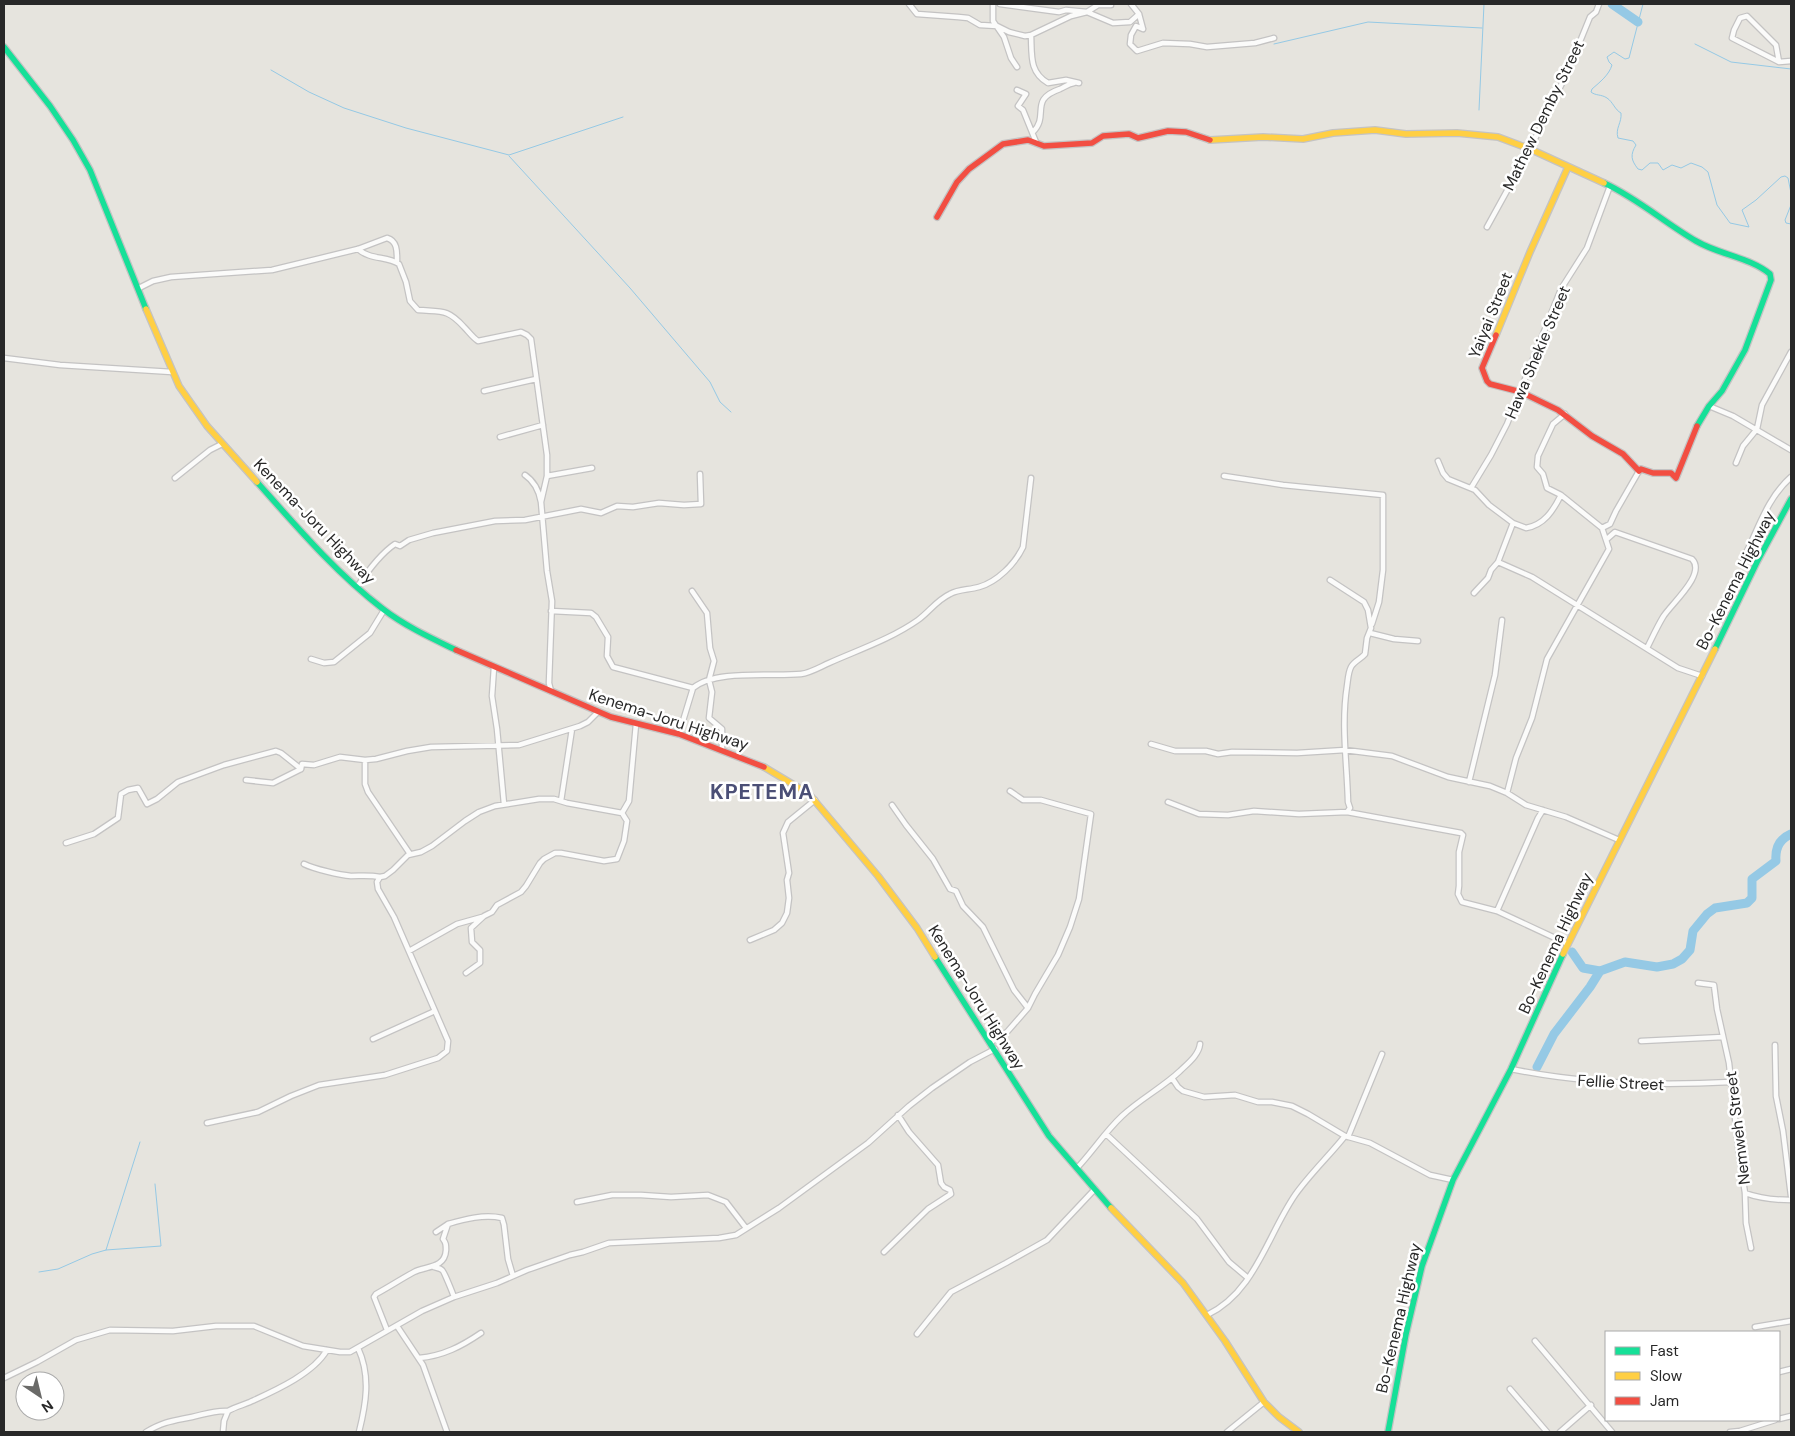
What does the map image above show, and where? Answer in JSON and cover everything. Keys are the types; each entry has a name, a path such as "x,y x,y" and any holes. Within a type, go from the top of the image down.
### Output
{"main road":[{"name":"Kenema-Joru Highway","path":"4,47 50,106 79,150 95,181 172,372 186,397 222,444 323,554 384,610 433,639 598,712 678,734 722,749 772,770 804,789 815,800 912,921 991,1042 1049,1136 1095,1189 1172,1270 1207,1315 1264,1402 1278,1417 1299,1432"},
{"path":"937,217 957,182 969,169 1003,144 1028,140 1044,146 1061,145 1092,143 1103,136 1130,134 1138,138 1168,131 1186,132 1209,140 1263,137 1303,138 1333,133 1375,130 1406,134 1457,133 1498,137 1610,186 1697,242 1716,251 1760,266 1770,274 1771,280 1745,350 1722,391 1709,406 1696,428 1676,478 1672,473 1653,473 1641,468 1639,471"},
{"name":"Yaiyai Street","path":"1568,167 1482,368 1490,384 1521,392 1565,414 1592,436 1623,454 1639,471"},
{"name":"Bo-Kenema Highway","path":"1388,1432 1406,1334 1422,1266 1453,1180 1511,1069 1568,944 1619,840 1757,562 1791,499"},
{"name":"Bo-Kenema Highway","path":"1382,1432 1390,1416"}],"street":[{"path":"909,4 917,14 968,18 980,25 997,26 1009,32 1025,36 1071,16 1087,12 1098,5 1111,5"},
{"path":"993,4 993,21 1004,37 1011,58 1017,68"},
{"path":"1000,4 1058,12 1066,10 1087,12 1114,23 1130,22 1139,14"},
{"path":"1130,22 1132,25 1143,30 1139,14 1132,4"},
{"name":"Mathew Demby Street","path":"1487,227 1530,150 1568,71 1590,17 1596,12 1599,4"},
{"path":"1779,62 1776,45 1747,16 1740,18 1732,38 1779,62 1791,61"},
{"path":"1136,26 1131,35 1130,44 1137,52 1163,43 1207,46 1254,43 1274,38"},
{"path":"1031,35 1033,67 1042,79 1048,83 1066,80 1077,83 1068,84 1045,96 1041,102 1039,123 1033,132"},
{"path":"1017,90 1026,94 1018,106 1023,110 1036,142"},
{"name":"Hawa Shekie Street","path":"1471,488 1491,456 1521,392 1562,289 1587,248 1610,186"},
{"path":"139,288 153,281 171,277 272,270 358,249 389,239 393,241 396,247 397,262 406,282 410,301 418,310 440,310 451,314 478,341 518,332 528,335 532,342 548,455 547,476 541,502"},
{"path":"358,249 370,256 397,262"},
{"path":"1736,462 1743,446 1757,429 1762,405 1791,352"},
{"path":"4,358 60,365 172,372"},
{"path":"484,391 536,379"},
{"path":"1709,406 1757,429 1791,450"},
{"path":"1507,793 1516,758 1532,718 1547,660 1609,549 1602,528 1561,495 1547,488 1543,474 1536,467 1538,456 1553,424 1565,414"},
{"path":"500,437 543,425"},
{"path":"175,478 210,450 222,444"},
{"path":"1438,461 1442,473 1448,479 1479,493 1484,501 1495,511 1526,528 1538,524 1554,510 1561,495"},
{"path":"547,476 592,468"},
{"path":"1602,528 1610,524 1639,471"},
{"path":"357,587 366,573 395,544 400,546 418,537 495,521 525,520 581,509 601,513 617,506 633,507 655,503 684,506 701,504 700,474"},
{"path":"525,475 530,478 539,492 541,502 547,571 552,594 549,683 551,691"},
{"path":"1224,476 1283,485 1383,495 1383,570 1379,602 1367,638 1365,654 1350,668 1348,678 1344,714 1344,750 1347,763 1348,802 1350,808 1347,812"},
{"path":"1743,559 1768,507 1791,477"},
{"path":"678,734 693,688 698,684 709,680 738,676 802,674 860,650 905,628 924,616 950,594 976,588 992,581 1024,548 1031,478"},
{"path":"1474,593 1485,583 1498,562 1513,522"},
{"path":"1610,524 1615,532 1655,545 1692,559 1695,562 1696,567 1692,579 1682,595 1662,618 1646,648"},
{"path":"1607,539 1615,532"},
{"path":"1498,562 1532,577 1678,668 1702,676"},
{"path":"1330,580 1364,602 1371,625"},
{"path":"692,591 707,613 710,648 714,661 709,680 712,692 710,718 722,729 722,749"},
{"path":"312,659 324,663 334,662 370,633 384,610"},
{"path":"551,611 591,614 596,617 608,637 607,656 613,666 693,688"},
{"path":"1469,782 1495,675 1502,620"},
{"path":"1370,633 1394,639 1418,641"},
{"path":"494,667 492,696 504,804"},
{"path":"246,780 273,783 301,769 302,764 314,765 340,757 365,760 431,747 499,747 528,743 588,722 598,712"},
{"path":"622,813 629,801 636,724"},
{"path":"561,802 572,729"},
{"path":"1151,744 1174,750 1206,751 1218,754 1232,752 1297,753 1344,750 1392,756 1448,777 1490,786 1507,793 1526,805 1566,817 1619,840"},
{"path":"66,843 94,834 118,818 121,794 128,790 138,788 147,804 157,799 178,782 224,765 276,751 301,769"},
{"path":"365,760 365,784 368,792 410,854"},
{"path":"991,1042 1007,1032 1028,1008 1058,955 1079,899 1091,814 1041,800 1023,800 1010,791"},
{"path":"304,864 315,870 324,870 350,876 368,874 380,877 385,876 410,854 421,852 432,846 479,812 504,804 539,798 554,799 561,802 622,813 627,821 624,841 617,859 604,861 561,853 550,855 540,863 526,886 497,906 492,912 457,924 409,951"},
{"path":"750,940 774,930 782,923 787,913 789,898 787,880 789,873 782,833 788,822 815,800"},
{"path":"1168,802 1199,814 1228,815 1254,811 1299,814 1347,812 1456,832 1463,835 1459,852 1458,898 1469,905 1498,911 1568,944"},
{"path":"892,805 933,859 950,889 956,891 963,906 983,927 1014,990 1028,1008"},
{"path":"1498,911 1543,810"},
{"path":"207,1123 258,1112 319,1085 385,1075 438,1058 447,1051 448,1041 436,1011 394,917 378,889 377,882 380,877"},
{"path":"466,973 480,963 480,950 472,942 471,928 484,916"},
{"name":"Nemweh Street","path":"1698,983 1714,985 1717,1009 1729,1063 1745,1193 1746,1223 1751,1248"},
{"path":"373,1039 436,1011"},
{"path":"1641,1041 1723,1037"},
{"path":"1077,1168 1121,1117 1138,1101 1172,1078 1196,1054 1200,1049 1200,1044"},
{"path":"1775,1045 1776,1096 1783,1131 1791,1196"},
{"path":"4,1378 76,1340 110,1330 173,1331 216,1326 254,1326 303,1346 345,1353 358,1348 422,1311 570,1255 609,1243 719,1238 736,1235 780,1208 868,1143 890,1125 898,1115 937,1084 970,1062 995,1049"},
{"path":"1207,1315 1231,1300 1248,1278 1295,1195 1346,1137 1382,1054"},
{"name":"Fellie Street","path":"1511,1069 1540,1075 1610,1083 1670,1085 1731,1082"},
{"path":"1172,1078 1183,1091 1204,1097 1235,1095 1258,1102 1272,1102 1292,1106 1346,1137 1370,1144 1430,1175 1453,1180"},
{"path":"884,1252 928,1210 951,1194 950,1190 941,1183 938,1165 909,1132 898,1115"},
{"path":"1106,1134 1197,1219 1229,1262 1248,1278"},
{"path":"917,1334 951,1292 1006,1264 1047,1240 1095,1189"},
{"path":"1745,1193 1773,1200 1791,1200"},
{"path":"577,1202 612,1195 671,1197 708,1195 726,1202 746,1228"},
{"path":"436,1232 448,1224 466,1219 502,1218 508,1259 514,1276"},
{"path":"387,1330 374,1297 415,1271 434,1266 446,1255 446,1244 443,1239 448,1224"},
{"path":"434,1266 444,1273 454,1298"},
{"path":"1755,1327 1791,1321"},
{"path":"397,1326 419,1358 447,1432"},
{"path":"419,1358 441,1355 463,1345 481,1333"},
{"path":"1535,1341 1612,1432"},
{"path":"358,1348 364,1362 366,1384 365,1405 359,1432"},
{"path":"146,1432 175,1419 216,1411 228,1412 258,1398 306,1371 321,1360 326,1350"},
{"path":"1510,1389 1547,1432"},
{"path":"1227,1432 1264,1402"},
{"path":"1560,1432 1591,1405"},
{"path":"223,1432 224,1421 228,1412"},
{"path":"1730,1432 1740,1431 1772,1421"}],"waterway":[{"path":"1479,110 1484,4"},
{"path":"1612,4 1638,22"},
{"path":"1643,4 1629,58 1625,59 1614,52 1607,57 1612,65 1611,69 1591,92 1607,98 1621,113 1621,120 1617,131 1618,138 1633,141 1636,145 1632,157 1638,169 1642,170 1650,163 1658,163 1663,170 1672,165 1681,168 1691,163 1702,167 1708,172 1717,205 1730,223 1749,227 1742,210 1781,177 1785,176 1788,178 1791,193"},
{"path":"1274,44 1368,22 1482,28"},
{"path":"1695,44 1731,62 1791,69"},
{"path":"271,70 309,92 344,108 406,128 509,155 623,117"},
{"path":"509,156 630,288 710,382 720,402 731,412"},
{"path":"1791,205 1785,220 1786,223 1791,224"},
{"path":"1572,952 1583,968 1600,971 1625,962 1657,967 1673,964 1682,959 1690,950 1693,931 1707,914 1715,908 1747,903 1752,898 1752,879 1776,861 1776,852 1779,845 1783,839 1791,834"},
{"path":"1537,1067 1554,1034 1600,971"},
{"path":"106,1250 140,1142"},
{"path":"39,1272 58,1269 106,1250 161,1246 155,1184"}],"traffic: fast":[{"path":"4,47 50,106 90,170 146,309"},
{"path":"1604,183 1628,196 1705,246 1744,260 1770,274 1771,280 1745,350 1722,391 1709,406 1697,426"},
{"path":"257,482 317,548 366,595 400,621 456,650"},
{"path":"1715,649 1757,562 1791,499"},
{"path":"1388,1432 1406,1334 1422,1266 1453,1180 1511,1069 1563,954"},
{"path":"935,957 1049,1136 1111,1208"}],"traffic: slow":[{"path":"1210,140 1263,137 1303,139 1333,133 1375,130 1406,134 1457,133 1498,137 1530,149 1604,183"},
{"path":"1496,335 1568,167"},
{"path":"146,309 179,386 207,426 257,482"},
{"path":"1563,954 1715,649"},
{"path":"764,767 809,794 878,876 917,928 935,957"},
{"path":"1111,1208 1183,1283 1225,1341 1264,1402 1279,1417 1299,1432"}],"traffic: jam":[{"path":"937,217 957,182 969,169 1003,144 1028,140 1044,146 1092,143 1103,136 1129,134 1138,138 1168,131 1186,132 1210,140"},
{"path":"1496,335 1482,368 1490,384 1521,392 1558,410 1592,436 1623,454 1639,471 1641,469 1653,473 1671,473 1676,478 1697,426"},
{"path":"456,650 611,717 679,734 764,767"}],"district":[{"name":"KPETEMA","path":"762,792"}]}
